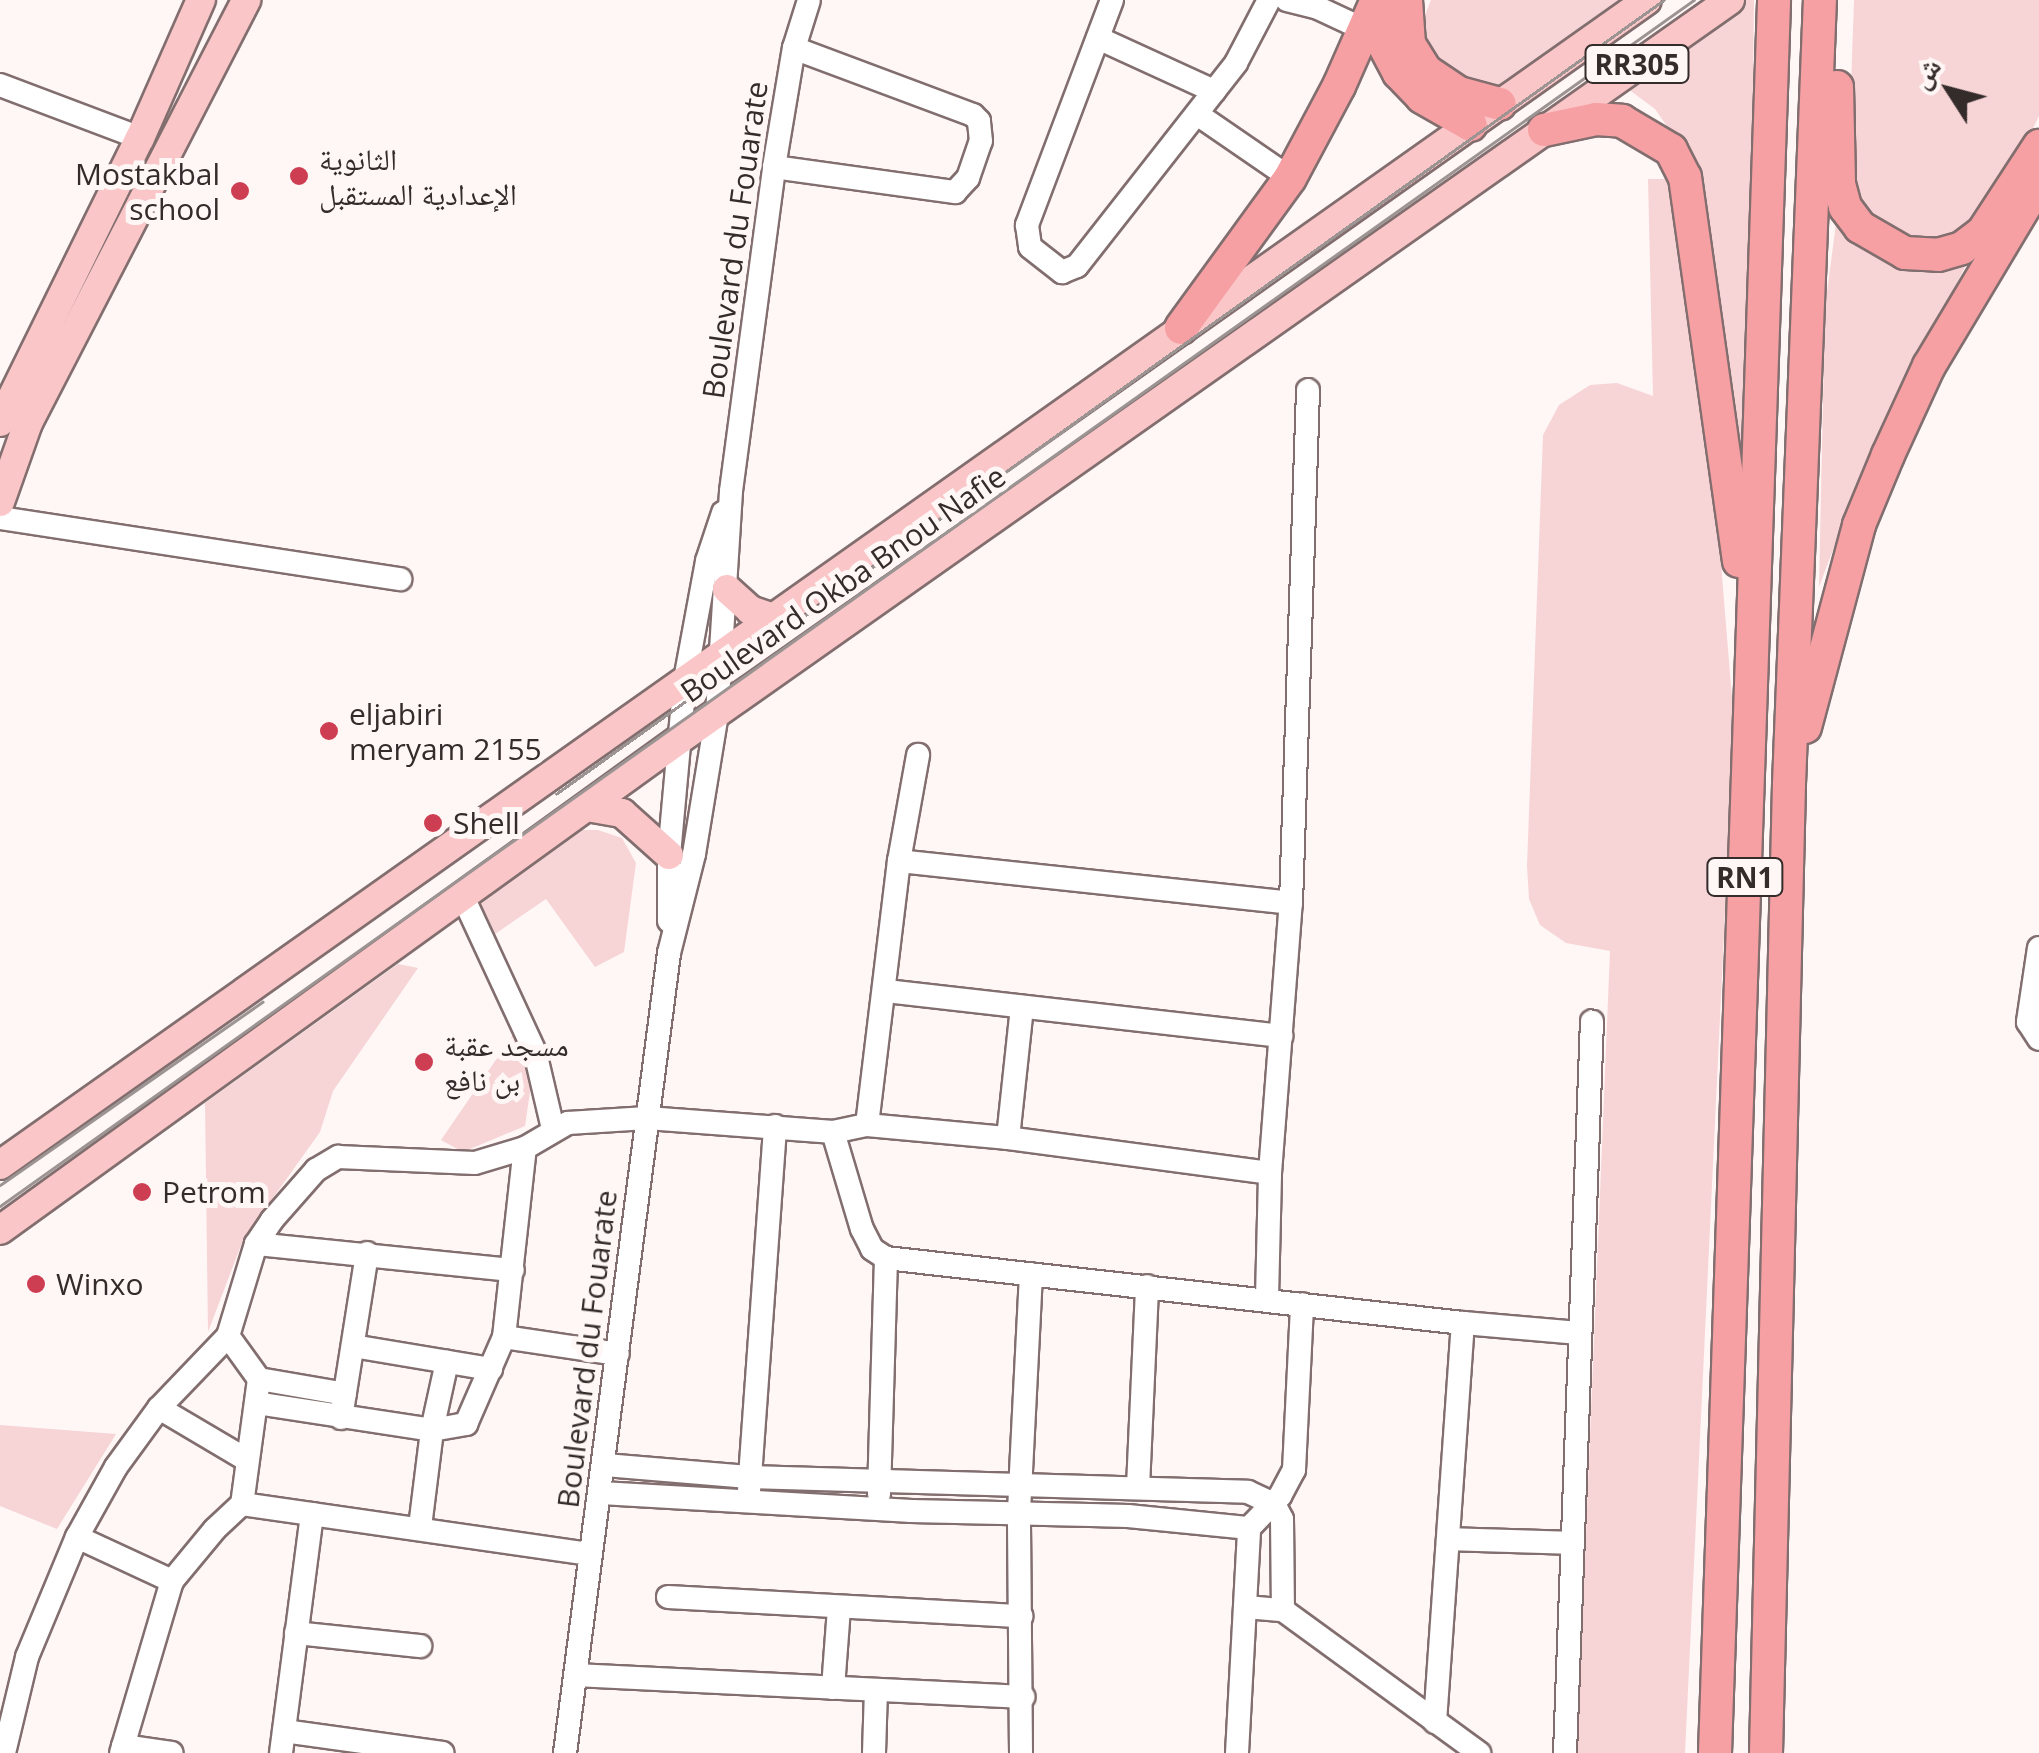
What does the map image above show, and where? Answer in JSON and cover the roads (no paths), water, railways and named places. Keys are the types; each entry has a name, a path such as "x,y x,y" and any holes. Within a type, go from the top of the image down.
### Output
{"highway":[{"path":"1406,0 1406,29 1426,71 1459,94 1500,104"},
{"name":"RN1","path":"1715,1753 1774,0"},
{"path":"1823,0 1836,60 1839,184 1846,207 1869,234 1905,253 1938,255 1962,248 1984,232 2039,146"},
{"name":"RN1","path":"1766,1753 1789,784 1823,0"},
{"path":"1373,10 1383,43 1399,73 1422,96 1470,125"},
{"path":"1181,328 1290,178 1339,86 1373,10"},
{"path":"1532,138 1596,120 1622,121 1657,138 1671,150 1686,178 1739,556 1748,776"},
{"path":"1789,784 1860,525 1888,455 1929,366 2039,182"}],"main road":[{"path":"0,422 140,138 201,0"},
{"path":"0,502 28,423 246,0"},
{"name":"Boulevard Okba Bnou Nafie","path":"0,1165 1647,0"},
{"name":"Boulevard Okba Bnou Nafie","path":"0,1230 680,739 1730,0"},
{"path":"1470,125 1532,138"},
{"path":"727,588 750,610 773,618"},
{"path":"587,807 622,813 669,855"}],"street":[{"name":"Boulevard du Fouarate","path":"564,1753 588,1554 605,1465 669,953 694,854 717,714 731,491 774,168 794,48 808,0"},
{"path":"1112,0 1026,225 1030,247 1062,272 1077,266 1236,63 1269,0"},
{"path":"1287,0 1316,7 1373,10"},
{"path":"1098,38 1214,91"},
{"path":"774,168 955,192 968,178 981,141 979,122 960,108 794,48"},
{"path":"0,85 140,138"},
{"path":"1197,114 1290,178"},
{"path":"1268,1298 1270,1173 1291,902 1308,390"},
{"name":"Boulevard du Fouarate","path":"669,953 669,855 686,680 707,561 731,491"},
{"path":"0,518 400,579"},
{"path":"867,1125 899,861 918,755"},
{"path":"899,861 1291,902"},
{"path":"462,897 534,1052 553,1129"},
{"path":"2039,948 2028,1022 2039,1038"},
{"path":"886,992 1282,1036"},
{"path":"1008,1138 1022,1007"},
{"path":"1566,1753 1592,1020"},
{"path":"4,1753 27,1658 77,1536 116,1467 160,1408 228,1336 256,1244 316,1170 338,1157 475,1163 524,1148 553,1129 595,1119 647,1118 833,1132 867,1125 1008,1138 1270,1173"},
{"path":"749,1502 775,1126"},
{"path":"833,1132 862,1229 872,1249 886,1258 1268,1298 1463,1324 1580,1332"},
{"path":"256,1404 432,1430 466,1424 504,1337 524,1148"},
{"path":"256,1244 513,1270"},
{"path":"342,1418 367,1253"},
{"path":"878,1509 886,1258"},
{"path":"1021,1753 1019,1511 1031,1274"},
{"path":"1138,1487 1147,1286"},
{"path":"601,1493 878,1509 1019,1511 1240,1527 1274,1504 1291,1478 1302,1304"},
{"path":"1435,1722 1463,1324"},
{"path":"172,1753 122,1749 172,1581 215,1529 242,1504 259,1379 228,1336"},
{"path":"504,1337 618,1354"},
{"path":"352,1346 490,1370"},
{"path":"420,1527 432,1430 446,1362"},
{"path":"259,1379 345,1394"},
{"path":"160,1408 247,1460"},
{"path":"605,1465 750,1477 1241,1491 1274,1504 1283,1529 1283,1610"},
{"path":"1237,1753 1246,1606 1241,1491"},
{"path":"242,1504 588,1554"},
{"path":"312,1514 283,1742 442,1753"},
{"path":"77,1536 172,1581"},
{"path":"1448,1539 1572,1543"},
{"path":"668,1597 1021,1616"},
{"path":"1246,1606 1283,1610 1479,1753"},
{"path":"833,1688 839,1609"},
{"path":"296,1633 420,1646"},
{"path":"576,1675 1023,1697"},
{"path":"874,1753 876,1690"}],"tram line":[{"path":"556,794 1664,0"},
{"path":"0,1206 1694,0"},
{"path":"0,1185 262,1002"}],"place":[{"name":"الثانوية الإعدادية المستقبل","path":"299,176"},
{"name":"Mostakbal school","path":"240,191"},
{"name":"eljabiri meryam 2155","path":"329,731"},
{"name":"Shell","path":"433,823"},
{"name":"مسجد عقبة بن نافع","path":"424,1062"},
{"name":"Petrom","path":"142,1192"},
{"name":"Winxo","path":"36,1284"}]}
